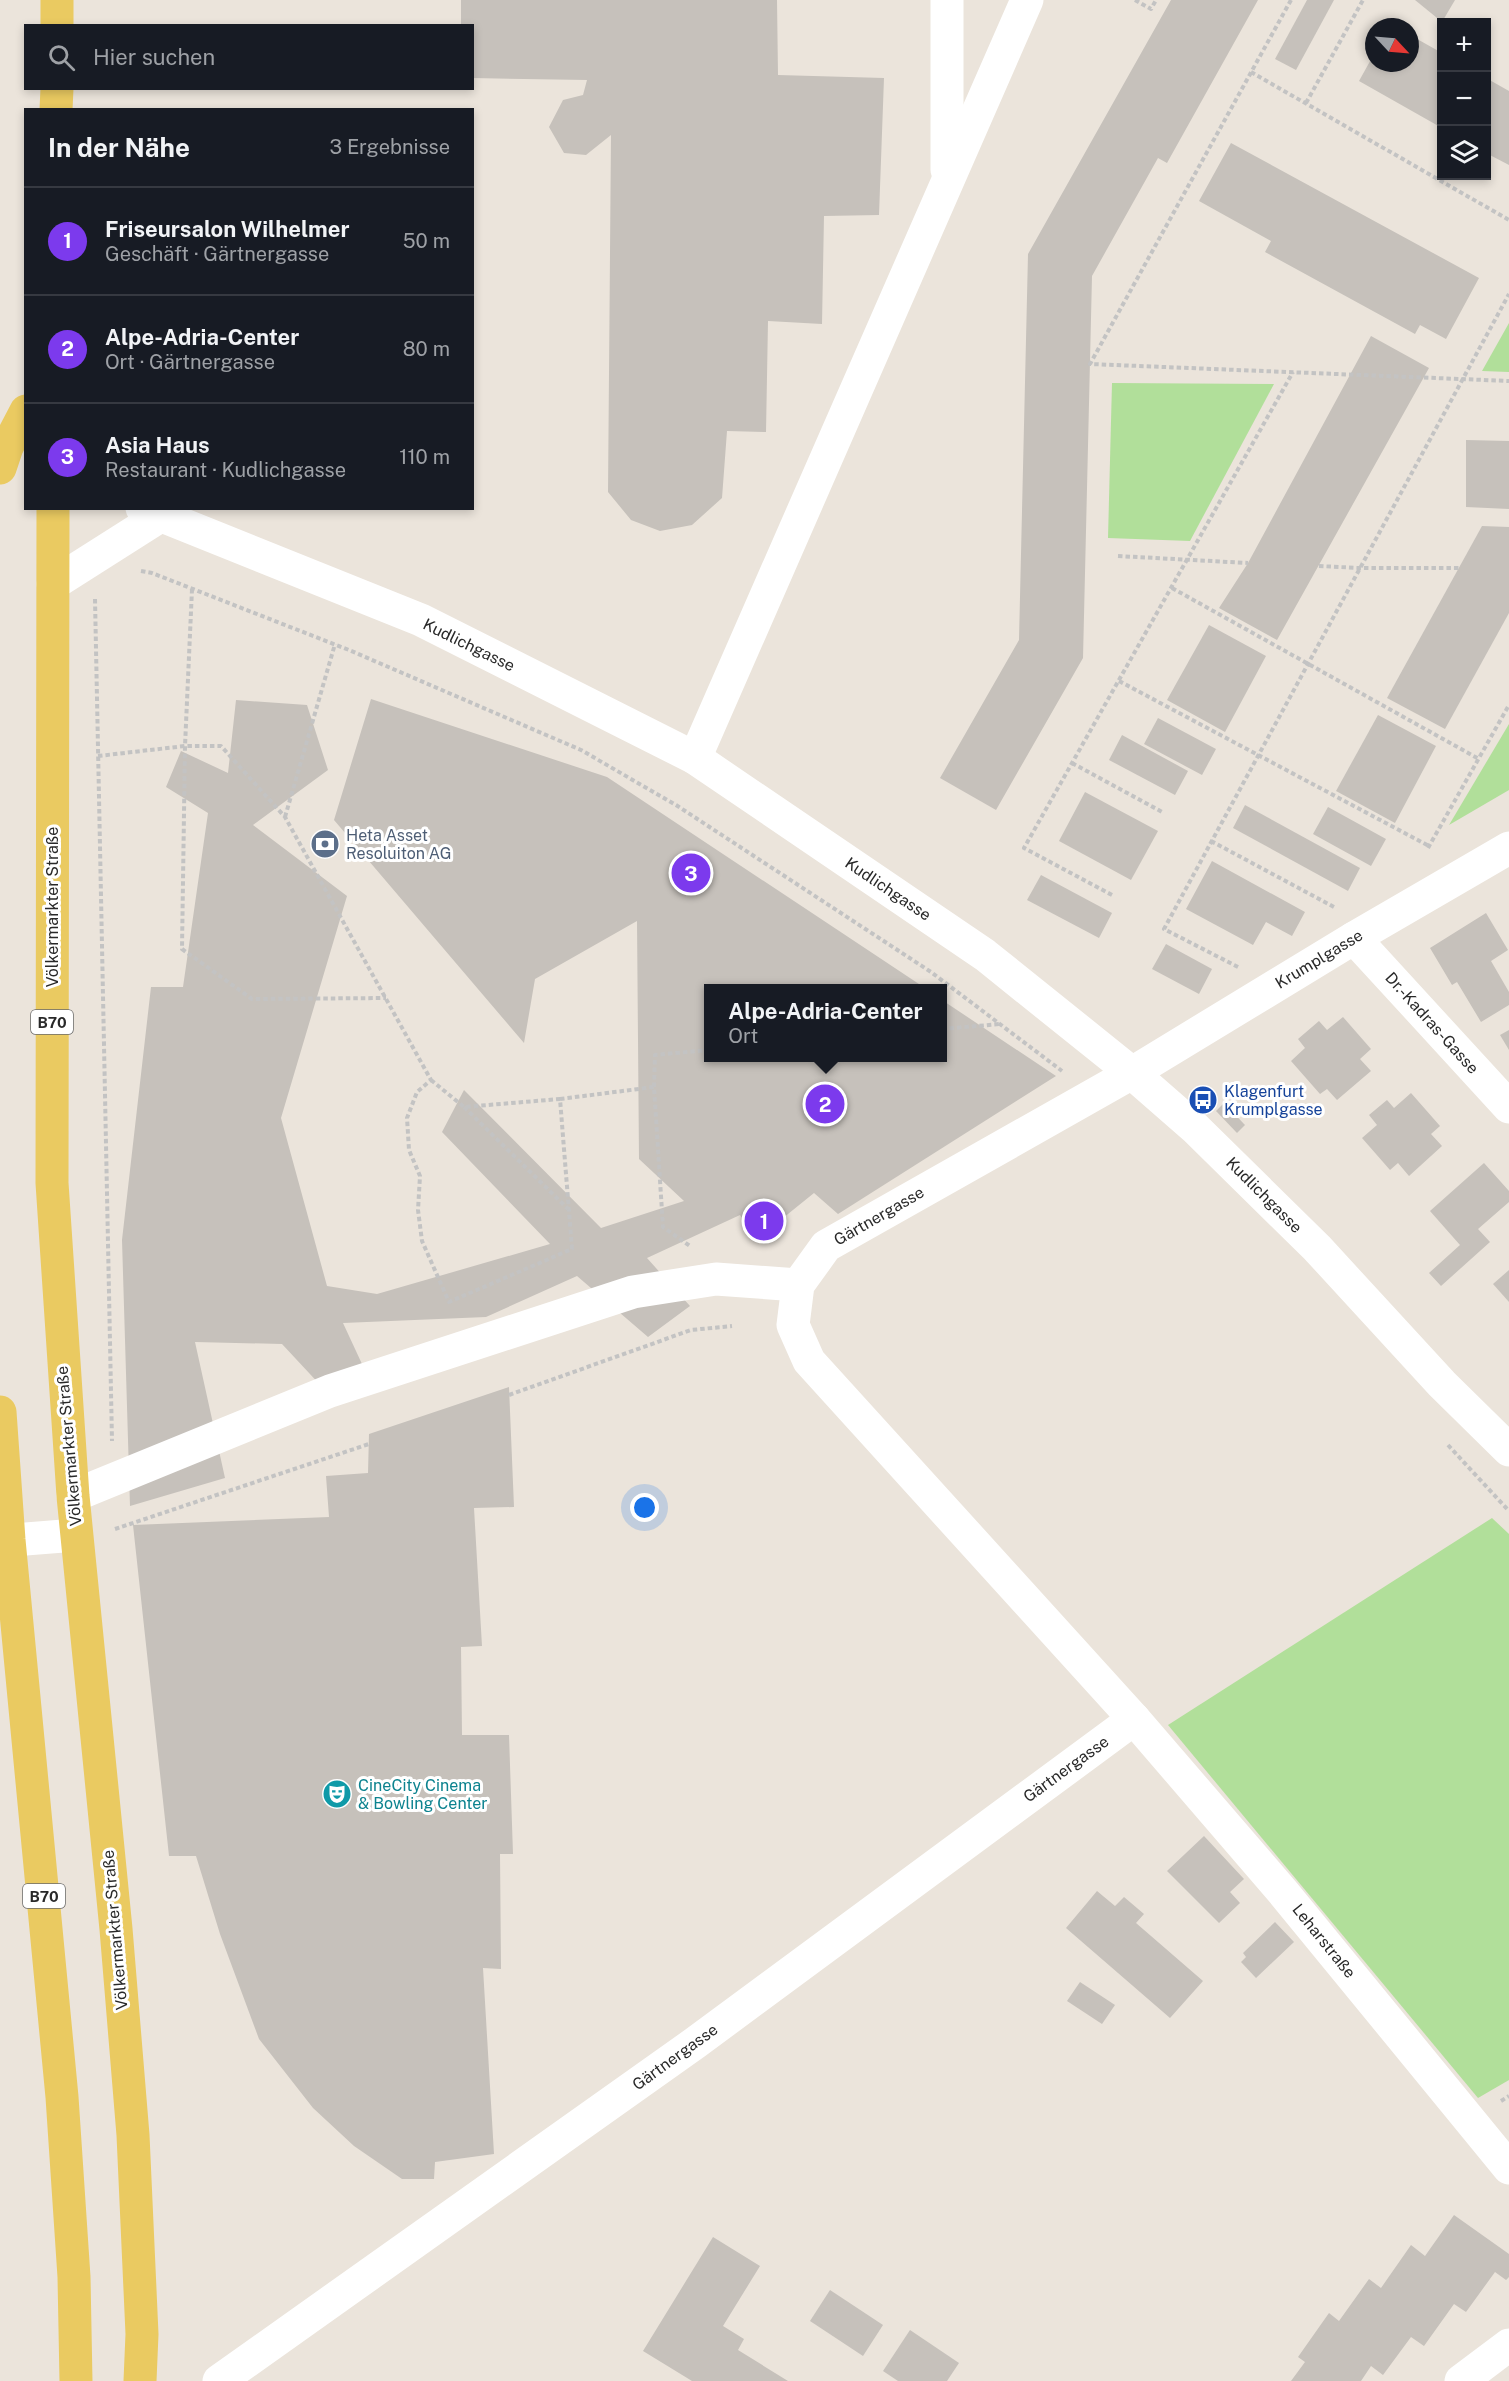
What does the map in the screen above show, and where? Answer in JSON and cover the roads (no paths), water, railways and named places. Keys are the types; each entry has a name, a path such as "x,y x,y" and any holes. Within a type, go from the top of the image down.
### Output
{"main road":[{"path":"57,0 57,24"},
{"path":"56,108 57,90"},
{"path":"8,454 24,416"},
{"name":"Völkermarkter Straße","path":"53,510 51,1183 76,1534 116,1929 133,2135 142,2323 140,2381"},
{"name":"B70","path":"0,1412 4,1541 62,2097 74,2277 76,2381"}],"street":[{"path":"947,0 947,184"},
{"path":"696,758 1027,0"},
{"path":"53,584 150,511"},
{"name":"Kudlichgasse","path":"150,511 421,620 696,758 985,955 1132,1073 1195,1128 1317,1248 1442,1384 1509,1450"},
{"name":"Krumplgasse","path":"1132,1073 1363,933 1509,849"},
{"name":"Dr.-Kadras-Gasse","path":"1363,933 1509,1107"},
{"name":"Gärtnergasse","path":"225,2379 686,2050 1134,1719 809,1361 793,1325 798,1285 826,1246 1132,1073"},
{"path":"73,1496 330,1391 633,1292 716,1279 798,1285"},
{"path":"4,1541 76,1534"},
{"name":"Leharstraße","path":"1134,1719 1282,1891 1509,2168"},
{"path":"1461,2381 1509,2345"}],"place":[{"name":"Heta Asset Resoluiton AG","path":"325,844"},
{"name":"Asia Haus","path":"691,873"},
{"name":"Klagenfurt Krumplgasse","path":"1203,1100"},
{"name":"Alpe-Adria-Center","path":"825,1104"},
{"name":"Friseursalon Wilhelmer","path":"764,1221"},
{"name":"CineCity Cinema & Bowling Center","path":"337,1794"}]}
